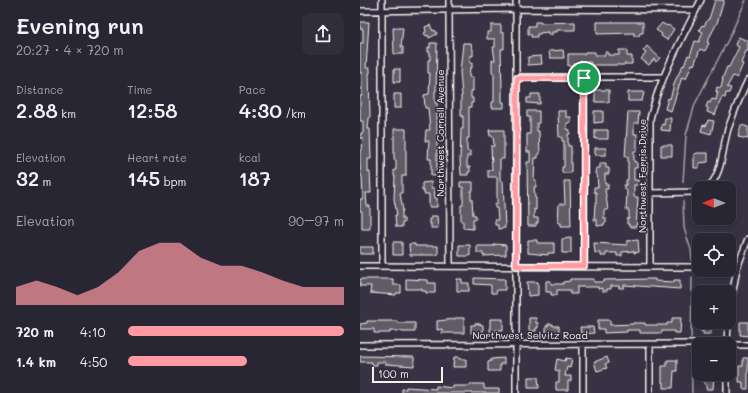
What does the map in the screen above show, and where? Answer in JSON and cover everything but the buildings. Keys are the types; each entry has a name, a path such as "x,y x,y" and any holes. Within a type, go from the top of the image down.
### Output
{"street":[{"path":"382,0 382,266"},
{"name":"Northwest Cornell Avenue","path":"449,0 450,266"},
{"path":"516,0 516,393"},
{"name":"Northwest Ferris Drive","path":"650,267 650,119 662,77 701,0"},
{"path":"360,11 516,9 696,10"},
{"path":"517,78 662,77"},
{"path":"584,78 584,266"},
{"path":"714,181 718,171 728,130 748,80"},
{"path":"650,192 692,192"},
{"path":"734,285 737,268 748,239"},
{"path":"360,266 692,267"},
{"path":"650,344 650,393"},
{"name":"Northwest Selvitz Road","path":"360,345 692,344"},
{"path":"736,344 748,345"},
{"path":"583,345 583,393"},
{"path":"727,381 727,393"}],"waterway":[{"path":"683,182 686,135 695,104 729,38 746,0"},
{"path":"683,201 684,228 691,250 692,260"},
{"path":"691,338 692,277"},
{"path":"691,352 692,393"}],"route":[{"path":"517,78 584,78 584,266 516,266 517,78"}]}
